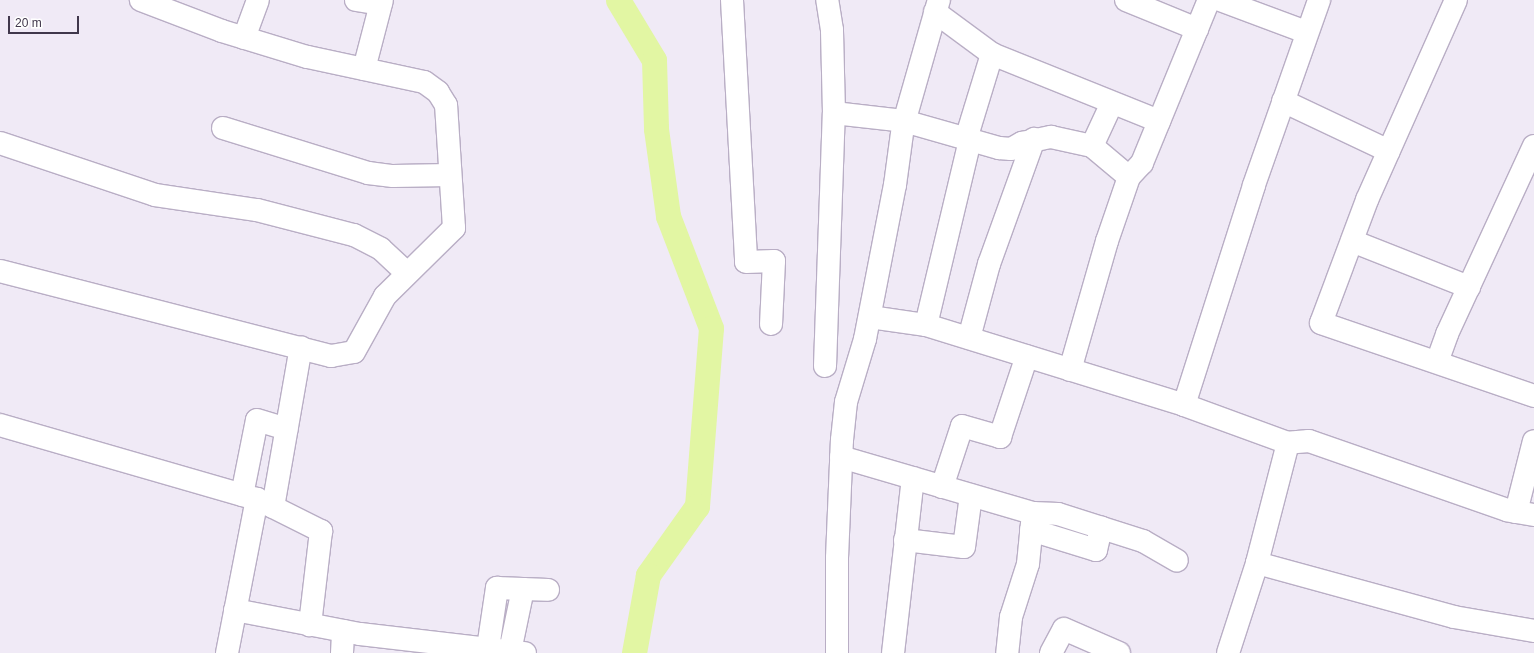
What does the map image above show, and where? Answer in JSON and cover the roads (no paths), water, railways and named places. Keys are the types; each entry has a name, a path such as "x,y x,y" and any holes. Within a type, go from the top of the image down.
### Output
{"street":[{"path":"0,271 301,347 330,356 354,352 385,296 454,228 446,105 438,92 424,82 307,57 244,38 141,0"},
{"path":"244,38 258,0"},
{"path":"356,0 381,2 364,69"},
{"path":"732,0 746,262 774,261 771,324"},
{"path":"825,366 834,114 832,30 828,0"},
{"path":"1126,0 1197,29"},
{"path":"1070,370 1129,177 1142,163 1209,0"},
{"path":"1220,0 1306,32"},
{"path":"1184,405 1306,32 1319,0"},
{"path":"1456,0 1389,150 1352,240 1321,323 1534,396"},
{"path":"837,653 837,558 841,457 846,402 870,317 896,184 904,121 937,6 992,54 1159,122"},
{"path":"926,325 968,139 992,54"},
{"path":"1283,101 1389,150"},
{"path":"1092,146 1112,103"},
{"path":"834,114 904,121 968,139 1011,149 1034,139 1051,137 1092,146 1129,177"},
{"path":"223,128 368,173 393,176 450,175"},
{"path":"969,338 989,264 1034,139"},
{"path":"0,143 155,195 256,210 354,235 381,249 407,273"},
{"path":"1437,362 1447,334 1534,146"},
{"path":"1352,240 1469,287"},
{"path":"870,317 926,325 1184,405 1288,443 1309,441 1525,513 1534,441"},
{"path":"227,653 257,501 287,429 301,347"},
{"path":"942,487 962,426 1000,437 1027,356"},
{"path":"257,501 257,420 287,429"},
{"path":"0,425 257,501 322,531 310,625"},
{"path":"1228,653 1257,563 1288,443"},
{"path":"841,457 971,495 1096,550 1101,528 1143,541 1177,562"},
{"path":"893,653 912,478"},
{"path":"906,540 964,547 971,495"},
{"path":"1007,653 1011,617 1023,585 1032,522"},
{"path":"1257,563 1454,617 1534,630"},
{"path":"488,648 497,588 548,590"},
{"path":"235,610 343,631 518,652 523,589"},
{"path":"1051,653 1064,629 1119,653"},
{"path":"342,653 343,631"}],"waterway":[{"path":"618,0 654,60 656,129 668,216 711,328 697,506 648,575 634,653"}]}
